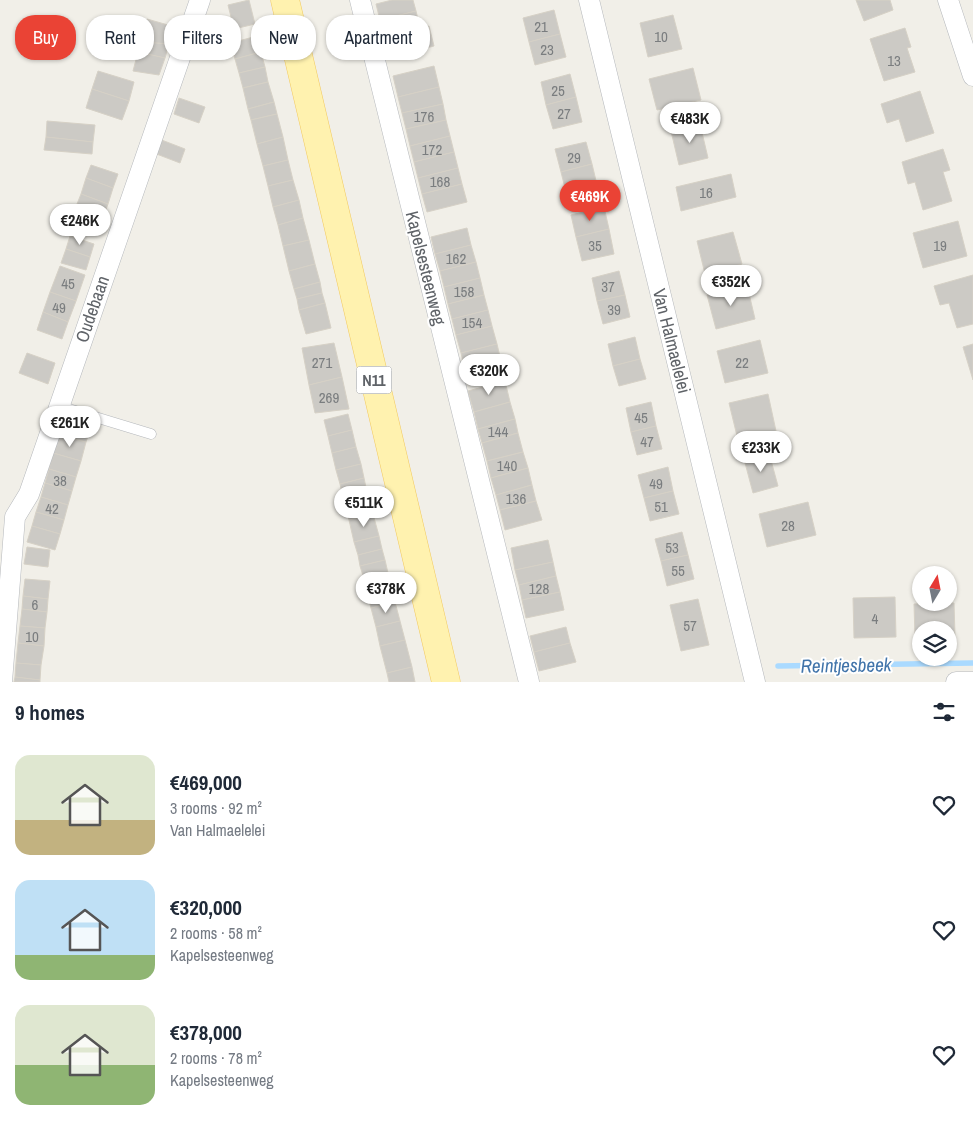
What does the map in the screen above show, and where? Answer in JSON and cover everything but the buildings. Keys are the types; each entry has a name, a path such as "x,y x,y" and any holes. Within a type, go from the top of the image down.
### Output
{"main road":[{"name":"N11","path":"285,0 446,682"}],"street":[{"name":"Oudebaan","path":"8,518 29,494 200,0"},
{"name":"Kapelsesteenweg","path":"360,0 528,682"},
{"name":"Van Halmaelelei","path":"589,0 755,682"},
{"path":"948,0 973,76"},
{"path":"2,682 8,518"},
{"path":"956,682 973,682"}],"lane":[{"path":"59,406 151,434"}],"waterway":[{"name":"Reintjesbeek","path":"778,666 973,663"}]}
